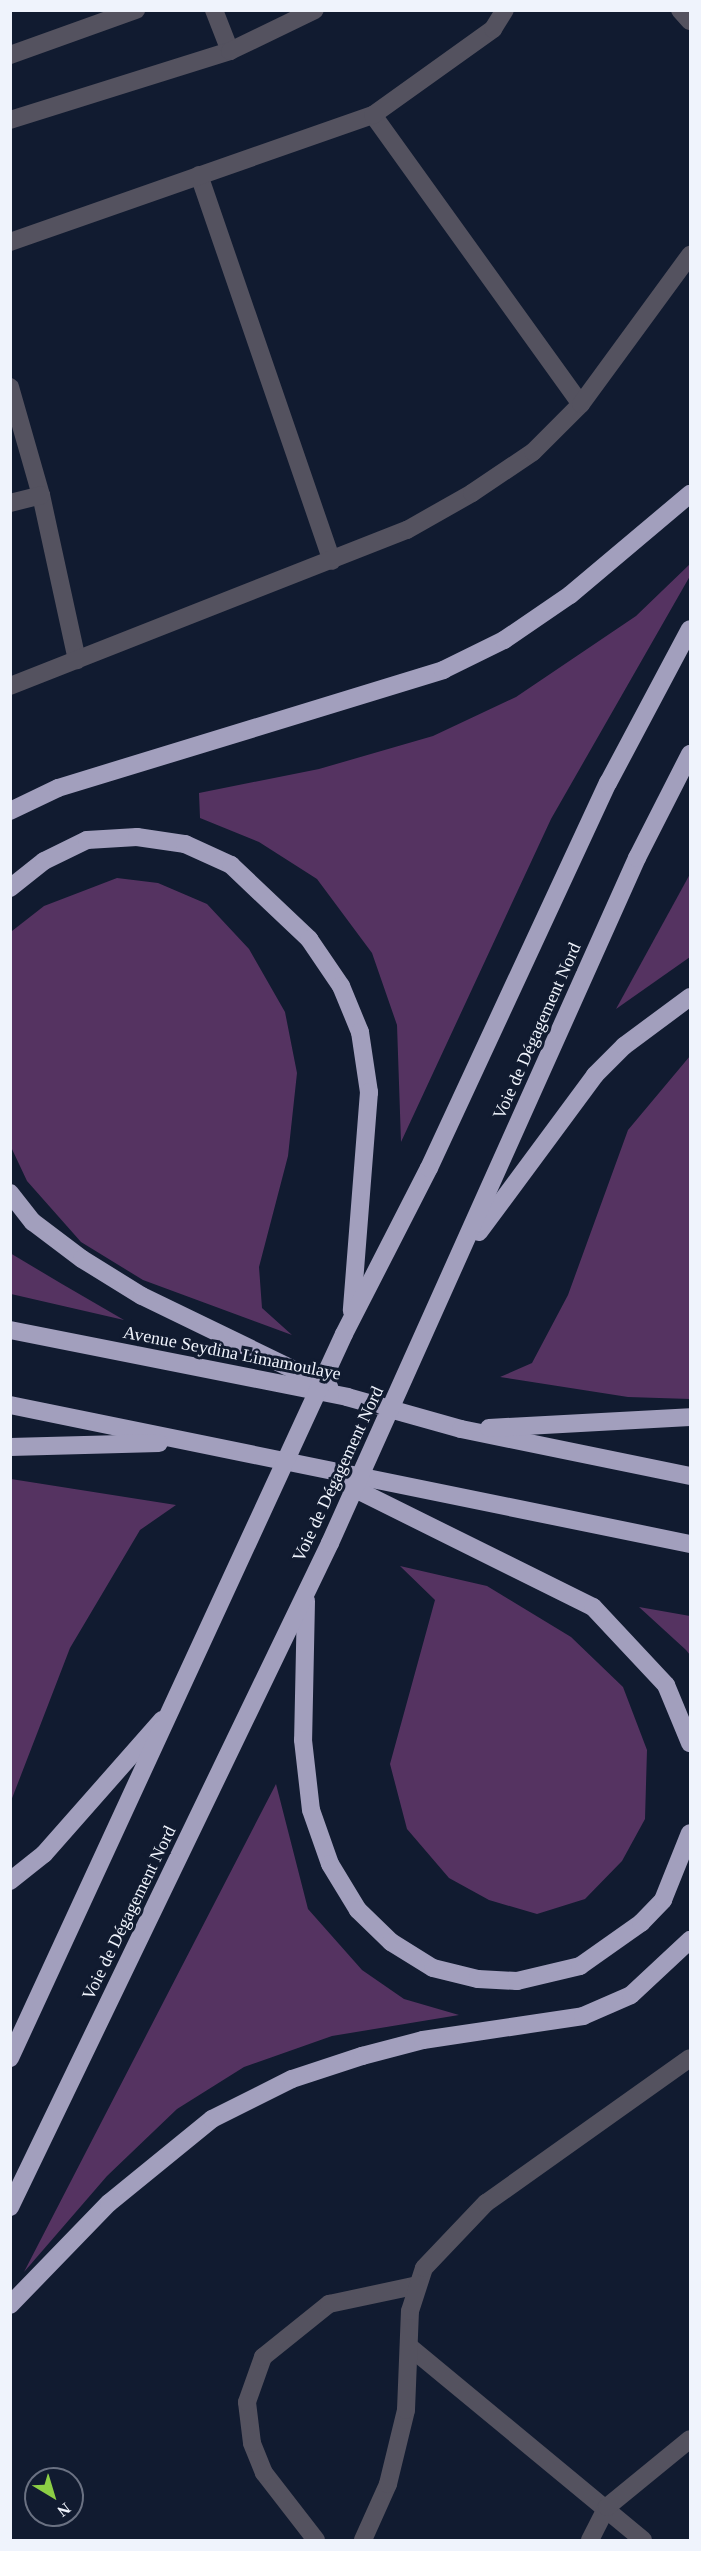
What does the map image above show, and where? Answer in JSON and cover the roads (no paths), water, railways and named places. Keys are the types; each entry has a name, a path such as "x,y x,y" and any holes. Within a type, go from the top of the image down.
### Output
{"highway":[{"path":"10,811 58,788 443,670 504,640 570,595 690,494"},
{"name":"Voie de Dégagement Nord","path":"10,2058 177,1703 348,1326 429,1168 608,783 690,629"},
{"name":"Voie de Dégagement Nord","path":"10,2206 306,1595 460,1258 637,858 690,754"},
{"path":"10,888 44,861 87,840 137,837 185,844 231,865 309,939 341,986 360,1032 369,1092 348,1326"},
{"path":"460,1258 595,1075 624,1046 690,997"},
{"path":"10,1193 33,1222 142,1296 347,1396"},
{"name":"Avenue Seydina Limamoulaye","path":"10,1330 347,1396 461,1429 690,1476"},
{"path":"10,1405 319,1471 690,1544"},
{"path":"461,1429 690,1417"},
{"path":"10,1447 181,1441"},
{"path":"319,1471 593,1607 666,1685 690,1743"},
{"path":"306,1595 303,1740 311,1810 330,1864 358,1910 391,1942 433,1968 478,1979 517,1981 580,1966 641,1923 663,1899 690,1833"},
{"path":"10,1881 44,1854 177,1703"},
{"path":"10,2306 108,2203 212,2119 292,2079 362,2056 423,2040 582,2016 631,1995 690,1940"}],"street":[{"path":"10,55 136,10"},
{"path":"214,10 231,51"},
{"path":"10,120 231,51 315,10"},
{"path":"10,242 374,115 493,29 505,10"},
{"path":"680,10 690,21"},
{"path":"374,115 581,404"},
{"path":"199,175 332,561"},
{"path":"10,686 407,530 472,493 533,452 581,404 690,255"},
{"path":"10,387 41,495 77,660"},
{"path":"10,503 41,495"},
{"path":"363,2541 387,2484 406,2410 414,2286 441,2246 486,2203 690,2058"},
{"path":"316,2541 264,2473 252,2444 247,2402 263,2357 329,2304 414,2286"},
{"path":"411,2348 607,2507 643,2541"},
{"path":"590,2541 607,2507 690,2439"}]}
